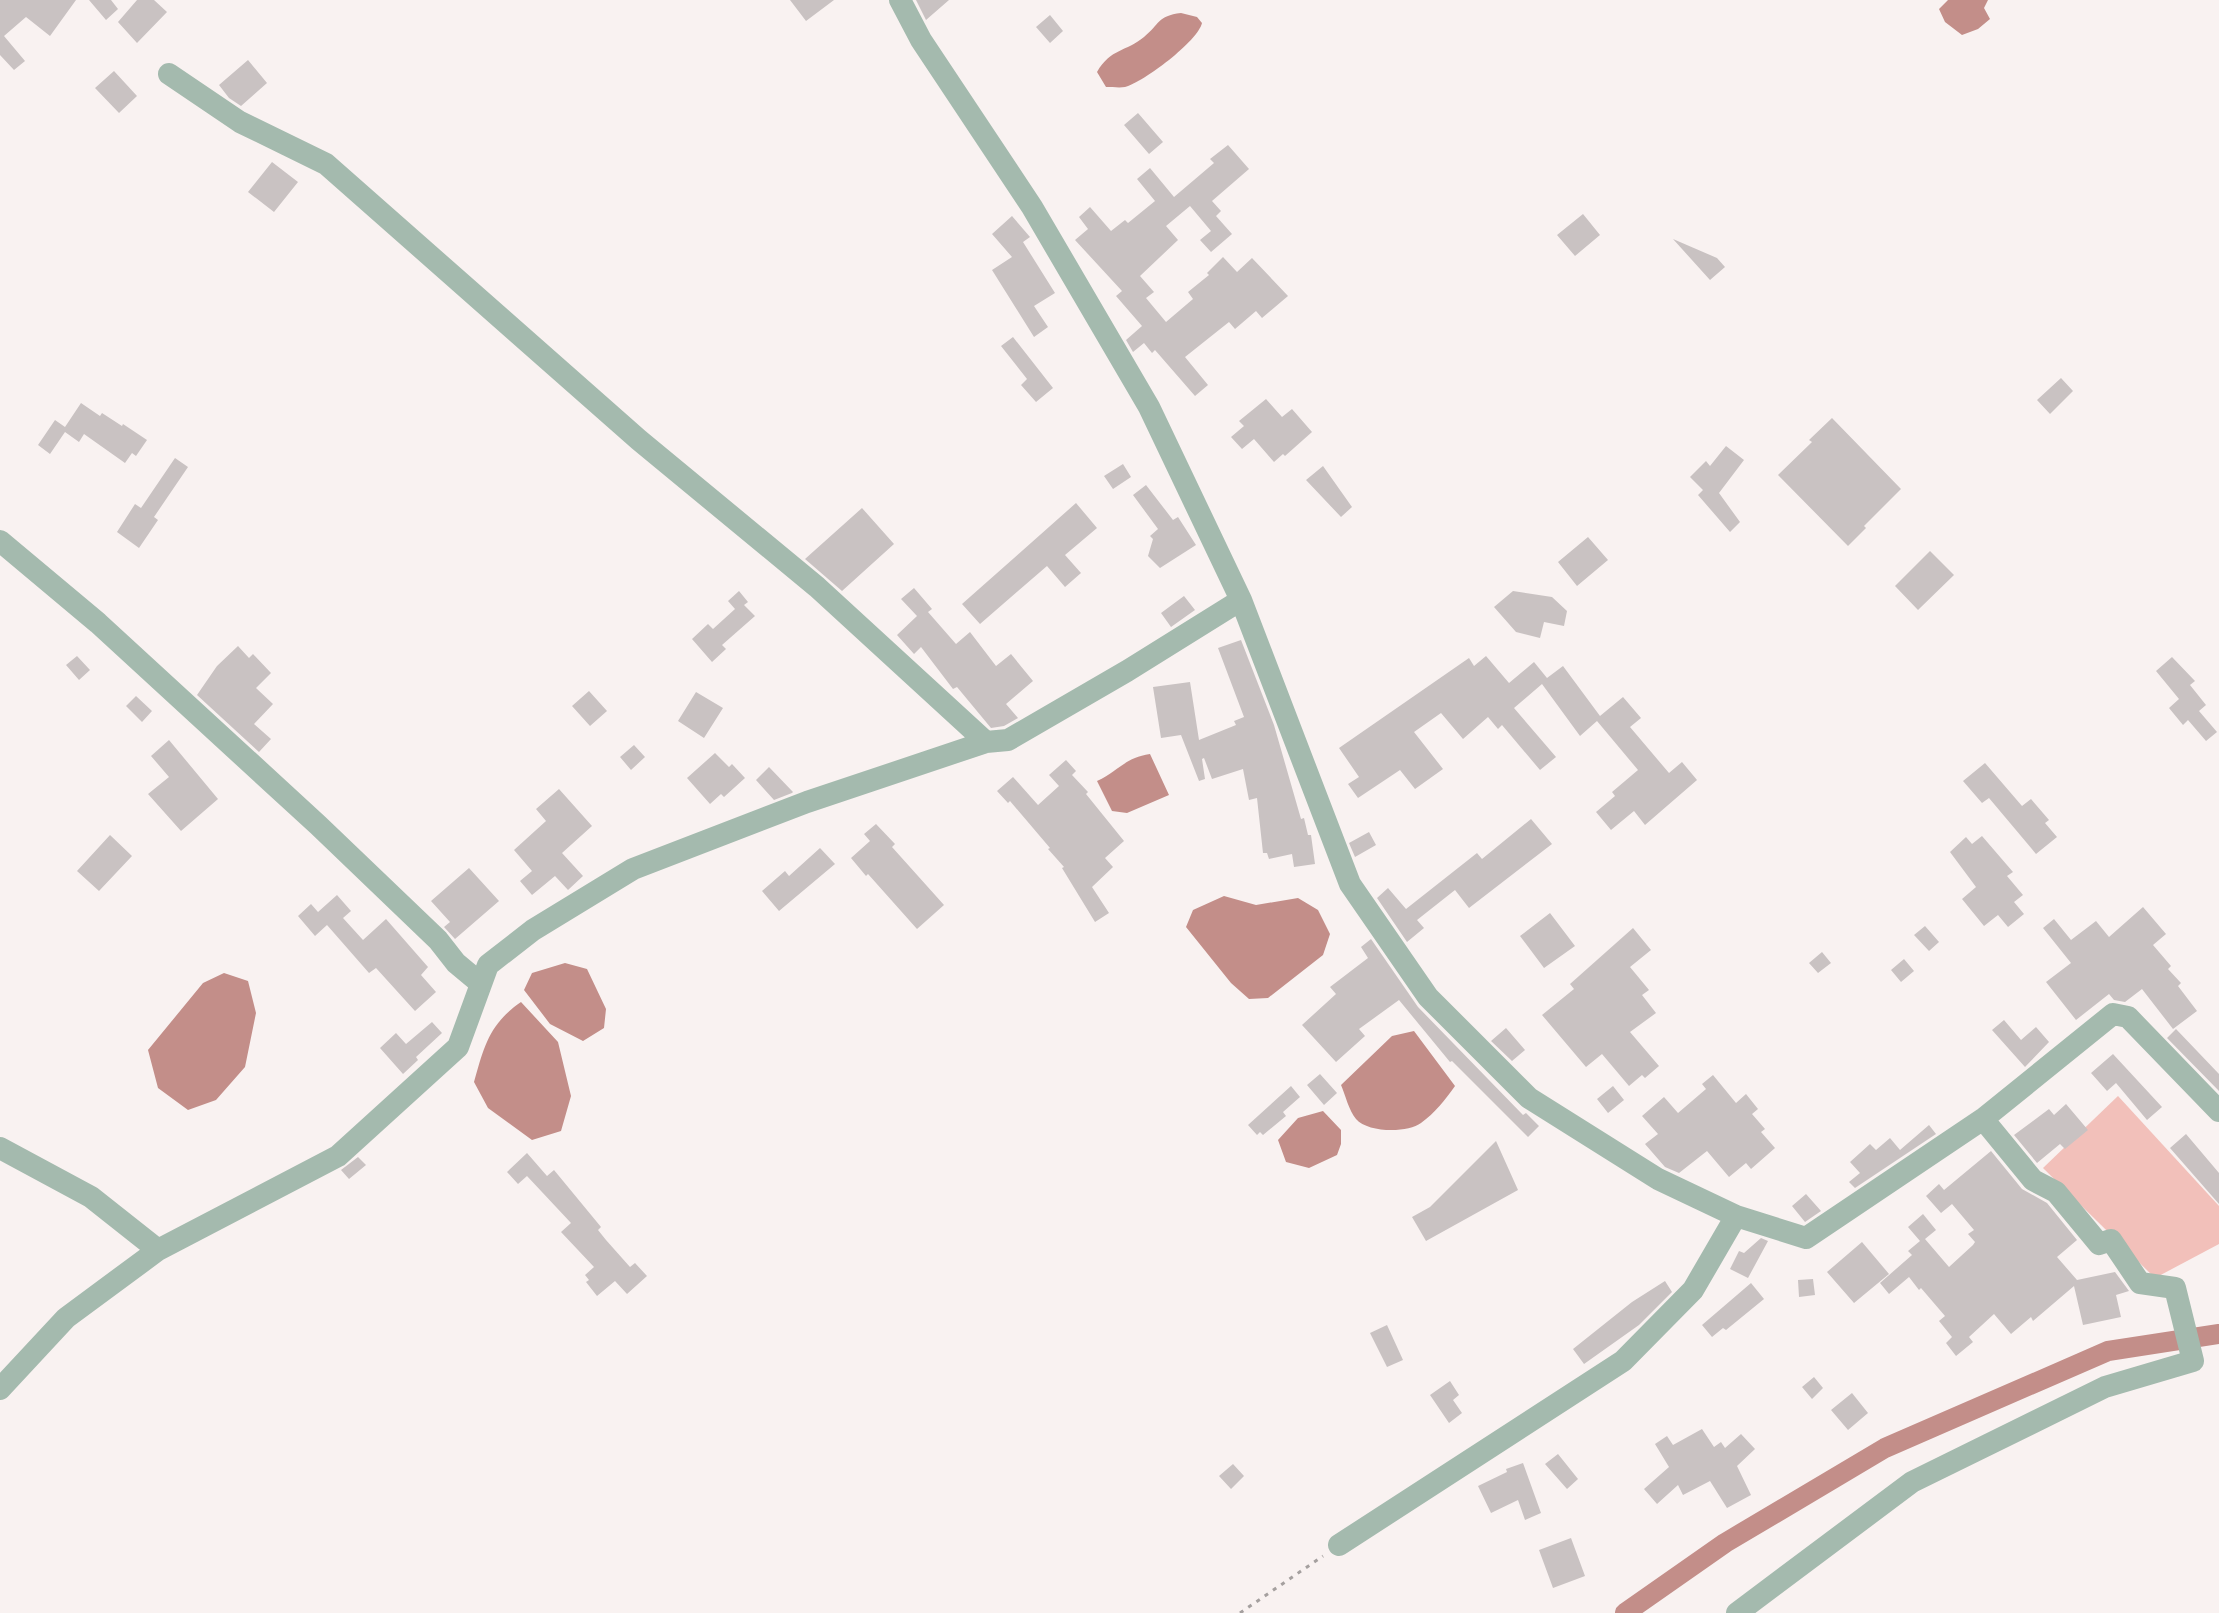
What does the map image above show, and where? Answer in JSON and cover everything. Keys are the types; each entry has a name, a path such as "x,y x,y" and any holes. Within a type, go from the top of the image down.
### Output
{"street":[{"path":"900,0 921,40 1032,207 1149,407 1241,600 1350,884 1428,997 1529,1098 1658,1179 1736,1216 1806,1238 1983,1119 2113,1014 2128,1017 2219,1111"},
{"path":"169,74 240,122 326,164 639,440 817,587 986,742"},
{"path":"0,541 98,623 318,825 438,940 456,963 480,983"},
{"path":"0,1389 66,1318 158,1250 338,1156 458,1047 488,965 533,930 633,869 807,802 986,742 1008,740 1241,600"},
{"path":"1737,1613 1912,1482 2105,1387 2193,1361 2175,1288 2140,1283 2112,1241 2099,1244 2056,1192 2033,1180 1983,1119"},
{"path":"0,1148 91,1197 158,1250"},
{"path":"1339,1545 1623,1361 1693,1290 1736,1216"}],"path":[{"path":"1240,1613 1339,1545"}],"shaded area":[{"path":"1948,0 1988,0 1984,8 1990,19 1978,29 1962,35 1945,22 1939,9"},
{"path":"1181,13 1197,17 1202,23 1181,50 1134,84 1106,87 1097,72 1102,64 1113,54 1137,42 1163,18"},
{"path":"1150,754 1169,795 1127,813 1112,811 1097,781 1128,762"},
{"path":"1224,896 1256,905 1298,898 1318,910 1330,934 1323,955 1268,998 1249,999 1231,983 1186,927 1193,910"},
{"path":"565,963 587,969 606,1009 604,1028 583,1041 550,1024 524,990 532,973"},
{"path":"224,973 248,981 256,1013 245,1067 216,1100 188,1110 158,1088 148,1050 203,983"},
{"path":"521,1002 558,1042 571,1096 561,1131 532,1140 488,1108 474,1082 485,1047 495,1028"},
{"path":"1414,1031 1455,1086 1435,1111 1415,1126 1388,1130 1362,1124 1351,1112 1341,1085 1392,1036"},
{"path":"2118,1096 2219,1206 2219,1244 2155,1278 2043,1168"},
{"path":"1323,1111 1341,1130 1337,1155 1309,1168 1286,1162 1278,1140 1298,1118"}],"building":[{"path":"0,0 76,0 50,36 26,17 4,36 25,61 14,70 0,55"},
{"path":"89,0 111,0 118,9 106,20"},
{"path":"137,0 154,0 167,12 137,43 118,22"},
{"path":"790,0 834,0 806,21"},
{"path":"916,0 949,0 926,20"},
{"path":"1050,15 1063,31 1050,43 1036,27"},
{"path":"248,60 267,83 241,106 229,98 219,85"},
{"path":"114,71 137,96 119,113 95,88"},
{"path":"1138,113 1163,142 1149,154 1124,125"},
{"path":"1228,145 1249,169 1212,201 1221,211 1216,216 1232,234 1211,252 1200,240 1211,231 1190,206 1166,226 1178,240 1140,276 1154,292 1146,298 1166,322 1193,299 1188,292 1209,275 1207,273 1223,257 1237,272 1252,258 1288,296 1262,318 1256,311 1235,329 1229,322 1185,357 1208,385 1195,396 1155,350 1152,353 1144,343 1133,352 1126,340 1142,326 1116,296 1122,291 1075,240 1088,229 1079,217 1090,207 1111,231 1125,220 1128,223 1155,201 1137,179 1150,168 1174,197 1214,163 1210,159"},
{"path":"272,162 298,182 274,212 248,192"},
{"path":"1583,214 1600,235 1575,256 1557,235"},
{"path":"1012,216 1030,237 1023,242 1055,293 1034,306 1048,327 1034,337 992,270 1012,257 992,234"},
{"path":"1673,239 1717,258 1725,267 1710,280"},
{"path":"1013,337 1053,388 1036,402 1021,385 1027,379 1001,346"},
{"path":"2061,378 2073,391 2050,414 2037,400"},
{"path":"1266,399 1282,417 1292,409 1312,432 1274,462 1254,439 1242,449 1231,437 1244,426 1239,421"},
{"path":"81,403 147,440 136,456 132,453 125,463 84,434 79,442 65,432 50,454 38,445 55,420 65,427"},
{"path":"1832,418 1901,489 1848,546 1778,475"},
{"path":"1726,446 1744,460 1719,493 1740,522 1730,532 1698,495 1703,490 1690,477 1706,461 1710,466"},
{"path":"175,458 188,467 154,517 158,520 139,548 117,532 135,504 141,508"},
{"path":"1123,464 1131,477 1113,489 1104,476"},
{"path":"1323,466 1352,507 1341,517 1306,480"},
{"path":"1146,485 1173,520 1178,517 1196,545 1160,568 1148,556 1153,539 1150,536 1158,529 1133,495"},
{"path":"1076,503 1097,528 1065,555 1081,573 1065,587 1047,566 980,624 962,604"},
{"path":"862,508 894,544 842,591 805,559"},
{"path":"1588,537 1608,560 1577,586 1558,562"},
{"path":"1930,551 1954,575 1918,610 1895,586"},
{"path":"914,588 932,609 928,612 956,644 970,632 996,666 1011,654 1033,681 1006,704 1018,718 1004,726 991,728 957,687 953,689 921,647 914,654 897,635 917,616 901,599"},
{"path":"739,591 748,602 744,605 755,616 722,645 726,649 712,662 692,639 708,624 713,629 735,609 728,601"},
{"path":"1513,591 1552,597 1567,611 1564,626 1544,622 1540,638 1516,632 1494,607"},
{"path":"1184,596 1195,610 1171,627 1161,613"},
{"path":"1241,640 1274,725 1301,819 1304,818 1308,835 1311,835 1315,864 1294,867 1292,854 1269,859 1267,853 1263,853 1257,798 1249,800 1243,769 1212,779 1204,758 1205,779 1199,781 1181,735 1161,738 1153,687 1190,682 1199,740 1236,725 1234,721 1244,717 1218,648"},
{"path":"238,646 249,658 253,654 271,673 256,688 273,704 254,724 271,739 259,752 197,695 217,666"},
{"path":"77,656 90,670 79,680 66,665"},
{"path":"1486,656 1509,683 1534,662 1547,678 1563,666 1600,716 1623,697 1641,718 1630,727 1669,773 1682,762 1697,780 1645,825 1634,811 1611,830 1596,812 1615,796 1612,792 1638,770 1597,721 1580,736 1542,684 1514,708 1556,757 1540,770 1502,725 1498,729 1488,717 1463,739 1441,713 1414,732 1443,769 1415,789 1400,770 1358,798 1348,784 1359,777 1339,748 1469,658 1474,666"},
{"path":"2172,657 2195,681 2190,685 2206,705 2199,711 2217,732 2206,741 2188,720 2183,725 2169,708 2179,699 2156,671"},
{"path":"589,691 607,711 590,726 572,706"},
{"path":"696,692 723,708 704,738 678,721"},
{"path":"136,696 152,711 142,722 126,706"},
{"path":"169,740 218,799 181,831 148,794 169,777 151,756"},
{"path":"634,745 645,757 631,770 620,757"},
{"path":"715,753 729,767 732,764 745,778 724,797 721,794 710,804 687,778"},
{"path":"1066,760 1076,771 1072,775 1124,841 1105,858 1113,867 1092,887 1109,913 1095,922 1050,848 1010,801 1008,803 997,791 1013,777 1038,805 1059,786 1049,775"},
{"path":"1985,763 2022,806 2031,799 2049,820 2045,823 2057,837 2036,854 1989,798 1982,803 1963,781"},
{"path":"769,767 792,793 774,800 756,780"},
{"path":"559,789 592,826 562,853 583,876 568,890 555,876 532,895 520,881 532,871 514,850 546,821 536,809"},
{"path":"1531,819 1552,844 1469,908 1455,890 1417,920 1424,928 1407,942 1377,898 1388,888 1406,909 1477,853 1482,859"},
{"path":"876,824 895,844 892,847 944,905 917,929 851,858 870,841 864,834"},
{"path":"1369,832 1376,845 1355,857 1349,843"},
{"path":"110,835 132,856 99,891 77,871"},
{"path":"1982,836 2013,872 2007,876 2023,895 2014,902 2024,914 2008,927 1998,915 1984,926 1962,899 1976,887 1950,852 1966,837 1972,844"},
{"path":"820,848 835,864 779,911 762,891 785,871 789,876"},
{"path":"469,868 499,901 455,939 444,927 450,922 431,901"},
{"path":"337,895 351,911 343,918 363,940 386,919 428,967 421,975 436,992 415,1011 376,968 369,973 327,925 315,936 298,916 311,904 318,912"},
{"path":"2143,907 2166,934 2153,945 2171,966 2168,969 2181,983 2178,986 2197,1011 2173,1029 2142,989 2125,1002 2114,1000 2109,994 2076,1020 2046,982 2071,963 2043,928 2054,919 2071,940 2096,921 2109,937"},
{"path":"1550,913 1575,946 1544,968 1520,936"},
{"path":"1925,926 1939,942 1929,951 1914,935"},
{"path":"1633,928 1651,950 1630,967 1649,990 1642,995 1656,1013 1630,1032 1659,1066 1629,1086 1602,1054 1586,1067 1542,1015 1574,989 1570,984"},
{"path":"1371,939 1418,1007 1523,1115 1526,1113 1539,1126 1528,1137 1450,1062 1399,1000 1359,1029 1365,1036 1336,1062 1302,1025 1336,994 1330,987 1368,958 1361,947"},
{"path":"1822,952 1831,963 1818,973 1809,963"},
{"path":"1904,959 1914,971 1901,982 1891,970"},
{"path":"2004,1020 2021,1040 2036,1027 2049,1042 2025,1067 1992,1030"},
{"path":"432,1022 442,1033 403,1074 380,1048 396,1033 406,1044"},
{"path":"1506,1028 1525,1050 1512,1061 1491,1041"},
{"path":"2176,1029 2219,1074 2219,1091 2167,1038"},
{"path":"2113,1054 2162,1107 2147,1120 2116,1083 2107,1091 2091,1073"},
{"path":"1320,1074 1337,1093 1324,1105 1307,1085"},
{"path":"1713,1075 1736,1103 1746,1094 1758,1109 1752,1114 1765,1129 1761,1132 1775,1148 1751,1169 1746,1163 1729,1177 1707,1151 1679,1173 1665,1167 1645,1144 1658,1134 1642,1116 1664,1097 1678,1113 1706,1089 1702,1084"},
{"path":"1291,1086 1300,1097 1283,1112 1286,1116 1263,1135 1260,1132 1257,1135 1248,1125"},
{"path":"1613,1086 1624,1100 1608,1113 1597,1099"},
{"path":"2066,1104 2088,1130 2065,1149 2060,1144 2037,1163 2014,1135 2049,1109 2054,1115"},
{"path":"1929,1125 1936,1134 1855,1188 1849,1182 1860,1173 1850,1162 1870,1144 1876,1150 1890,1138 1900,1150"},
{"path":"2186,1134 2219,1173 2219,1204 2170,1148"},
{"path":"1496,1141 1518,1190 1426,1241 1412,1217 1430,1207"},
{"path":"1991,1151 2022,1189 2047,1203 2077,1240 2057,1257 2077,1280 2115,1272 2129,1291 2116,1295 2121,1317 2083,1325 2074,1286 2033,1321 2031,1317 2011,1334 1994,1314 1969,1337 1973,1342 1956,1356 1946,1343 1952,1337 1939,1321 1945,1316 1921,1288 1919,1290 1909,1277 1889,1294 1880,1283 1912,1255 1908,1251 1920,1241 1908,1227 1923,1214 1936,1230 1925,1239 1949,1267 1973,1245 1975,1242 1968,1234 1974,1230 1952,1204 1941,1213 1926,1196 1939,1184 1944,1190"},
{"path":"527,1153 547,1176 554,1170 601,1227 598,1230 606,1240 630,1267 635,1263 647,1276 627,1294 615,1281 597,1296 586,1282 589,1280 585,1275 594,1267 561,1232 571,1223 527,1176 518,1184 507,1172"},
{"path":"358,1157 366,1165 349,1179 341,1170"},
{"path":"1806,1194 1821,1211 1805,1222 1792,1206"},
{"path":"1761,1238 1768,1241 1748,1278 1730,1269 1739,1251 1744,1253"},
{"path":"1862,1242 1889,1274 1854,1303 1827,1272"},
{"path":"1813,1279 1815,1295 1799,1297 1798,1280"},
{"path":"1665,1281 1672,1292 1639,1325 1584,1364 1573,1349 1632,1302"},
{"path":"1751,1283 1764,1299 1726,1330 1723,1328 1712,1337 1702,1325"},
{"path":"1387,1325 1403,1360 1387,1367 1370,1333"},
{"path":"1814,1377 1823,1388 1812,1399 1802,1387"},
{"path":"1450,1381 1459,1395 1453,1400 1462,1413 1449,1423 1430,1395"},
{"path":"1852,1393 1868,1413 1848,1430 1831,1410"},
{"path":"1702,1429 1714,1447 1721,1442 1725,1448 1741,1434 1755,1449 1737,1466 1751,1495 1727,1508 1710,1481 1683,1495 1678,1485 1657,1504 1644,1489 1669,1467 1655,1444 1667,1436 1673,1445"},
{"path":"1558,1454 1578,1479 1567,1489 1545,1464"},
{"path":"1523,1463 1541,1513 1525,1520 1518,1500 1491,1513 1478,1486"},
{"path":"1233,1464 1244,1476 1231,1489 1219,1476"},
{"path":"1571,1538 1585,1576 1553,1588 1539,1550"}],"waterway":[{"path":"1625,1613 1725,1543 1885,1448 2108,1351 2219,1334"}]}
